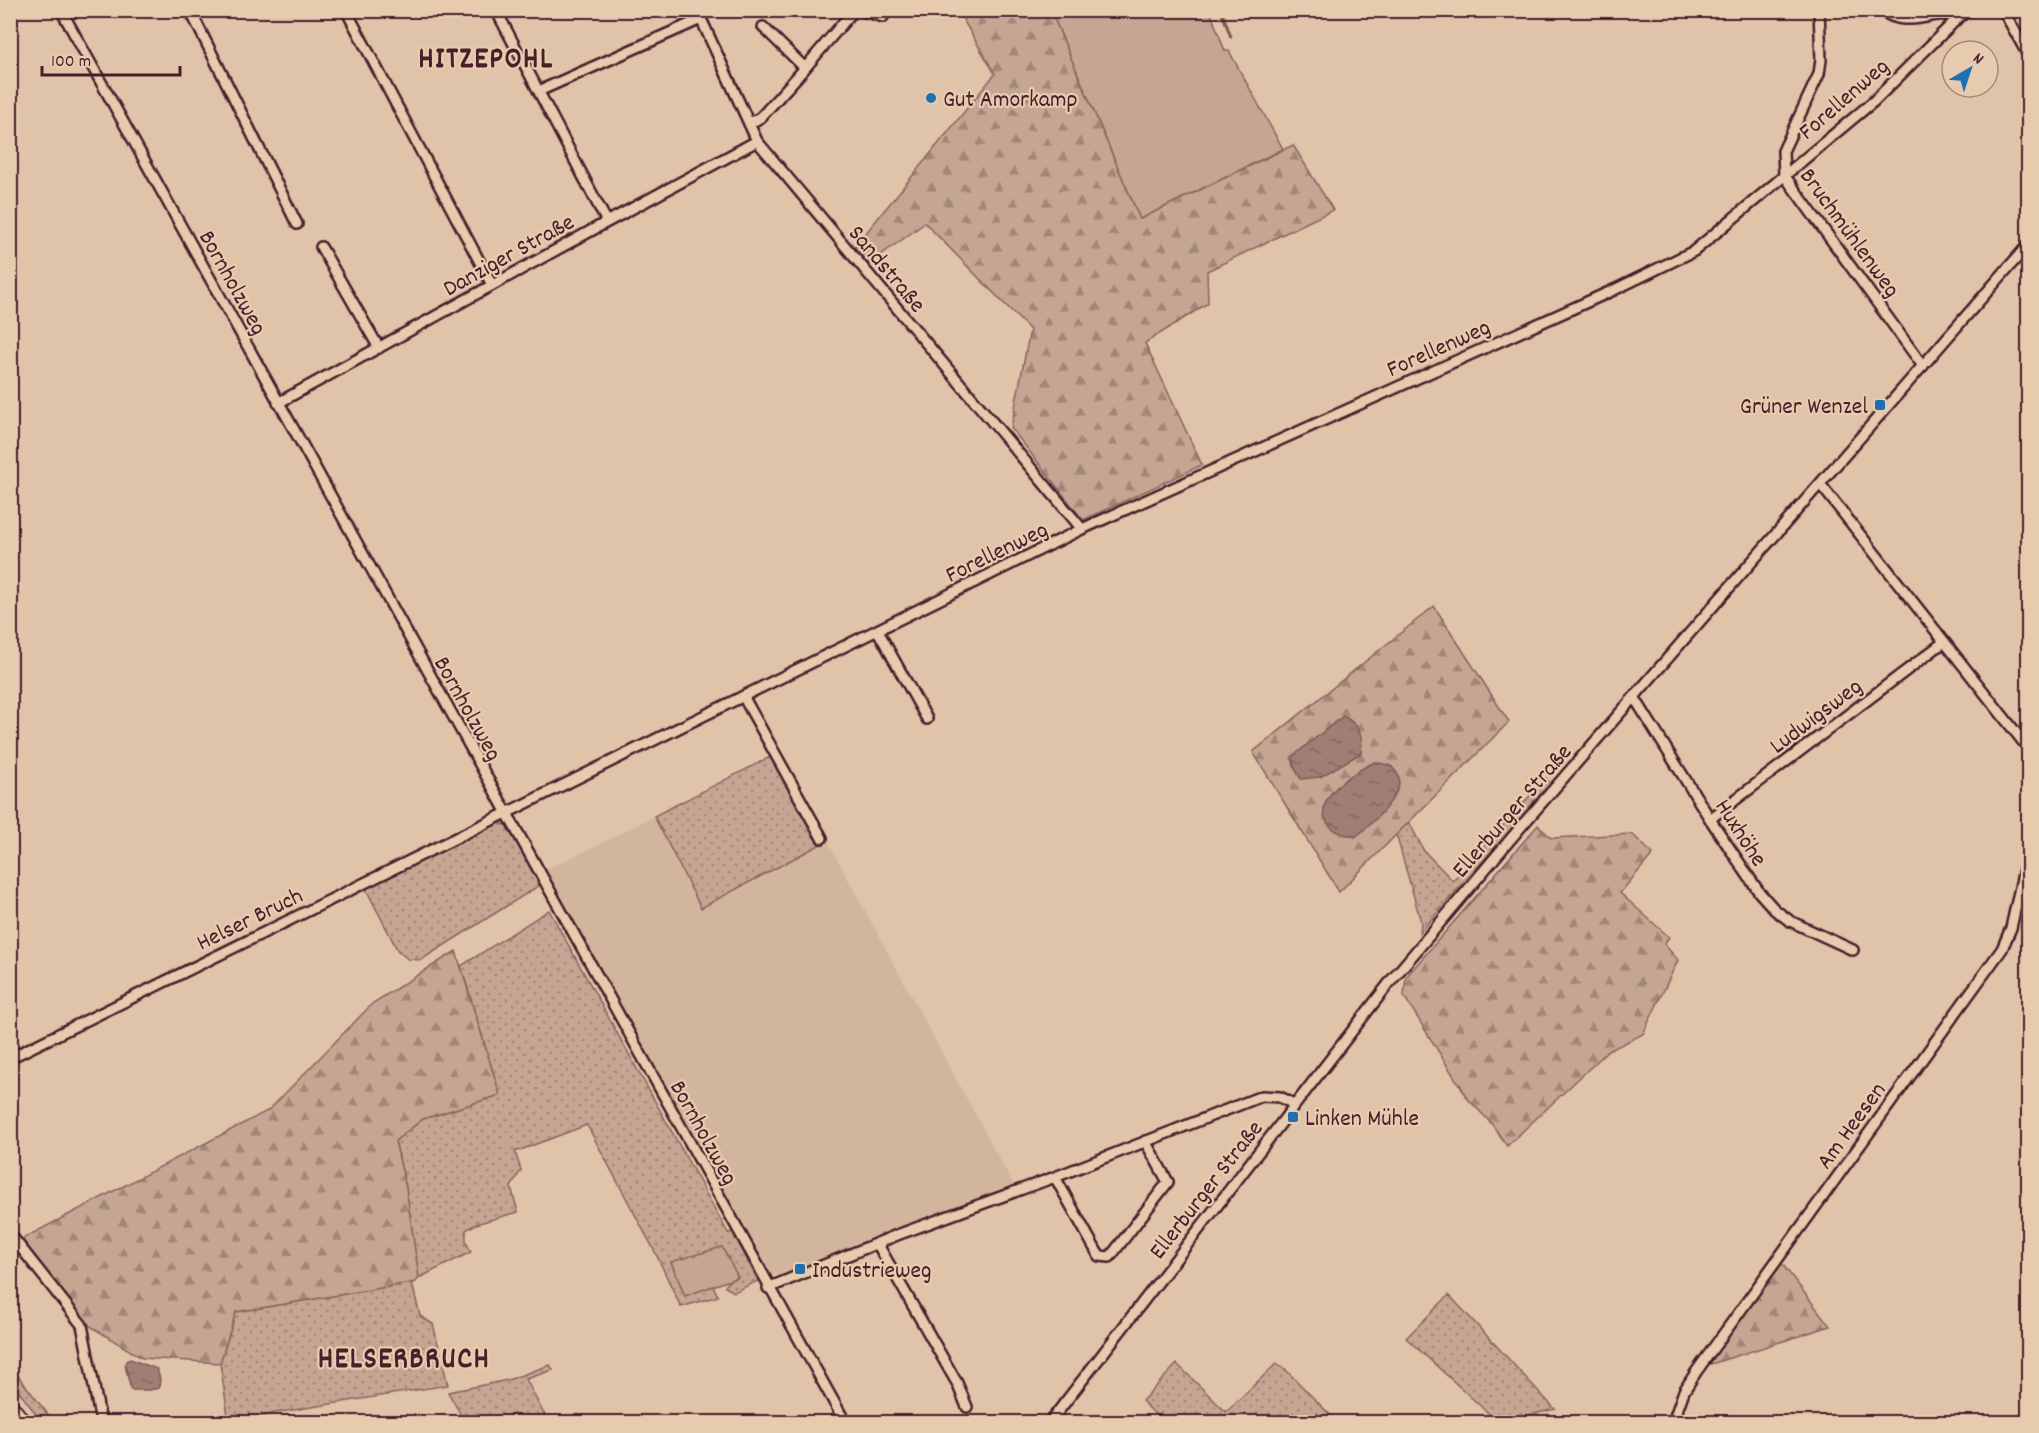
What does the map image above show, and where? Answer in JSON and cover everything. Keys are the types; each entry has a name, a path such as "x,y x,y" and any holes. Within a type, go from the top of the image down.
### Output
{"highway":[{"path":"10,1409 21,1422"}],"street":[{"name":"Bornholzweg","path":"61,10 768,1288 845,1422"},
{"path":"190,10 297,224"},
{"path":"496,10 607,222"},
{"path":"749,124 761,117 854,10"},
{"path":"859,10 883,17"},
{"name":"Bruchmühlenweg","path":"1819,10 1821,60 1819,74 1783,151 1784,175 1923,366"},
{"path":"1881,10 1890,17 1910,21 1950,14 1959,17"},
{"name":"Forellenweg","path":"505,813 1082,529 1694,251 1874,101 1959,17 1970,10"},
{"path":"2003,10 2028,55"},
{"path":"348,11 492,285"},
{"path":"539,91 699,15"},
{"name":"Sandstraße","path":"699,15 757,141 1082,529"},
{"path":"763,27 805,68"},
{"name":"Danziger Straße","path":"278,403 757,141"},
{"name":"Ellerburger Straße","path":"1050,1422 1438,923 2028,245"},
{"path":"321,247 379,348"},
{"path":"1821,485 2028,748"},
{"path":"878,631 927,719"},
{"name":"Ludwigsweg","path":"1710,819 1944,642"},
{"path":"743,696 822,838"},
{"name":"Huxhöhe","path":"1635,697 1710,819 1759,892 1775,910 1790,921 1853,950"},
{"name":"Helser Bruch","path":"10,1058 505,813"},
{"name":"Am Heesen","path":"1673,1422 1684,1391 1696,1372 2002,949 2012,928 2028,851"},
{"path":"768,1288 877,1243 1055,1177 1262,1096 1280,1097 1295,1105"},
{"path":"1055,1177 1099,1256 1110,1257 1168,1182 1145,1141"},
{"path":"10,1234 82,1325 101,1422"},
{"path":"877,1243 957,1383 967,1407"},
{"path":"1676,1411 1683,1422"}],"shaded area":[{"path":"654,816 701,908 827,840 1014,1186 790,1274 771,1275 759,1258 542,871"}],"green space":[{"path":"958,11 1051,11 1140,219 1293,145 1333,210 1207,271 1208,303 1145,343 1202,465 1083,520 1011,428 1030,330 925,223 867,265 853,249 995,74"},
{"path":"1051,11 1210,11 1225,51 1229,51 1283,149 1140,219"},
{"path":"1434,606 1509,722 1339,892 1253,752"},
{"path":"772,756 821,840 821,844 701,908 654,816"},
{"path":"1546,778 1551,784 1420,932 1421,922 1396,834 1409,822 1424,851 1453,881"},
{"path":"499,823 506,825 540,885 421,960 408,959 398,951 365,887"},
{"path":"1538,825 1551,838 1632,834 1653,854 1620,893 1669,937 1664,944 1678,960 1643,1034 1608,1051 1507,1146 1491,1123 1468,1099 1404,996 1406,977"},
{"path":"549,910 728,1233 733,1232 758,1281 734,1292 725,1287 729,1280 737,1278 671,1262 685,1295 713,1286 718,1296 681,1307 655,1252 587,1125 515,1152 521,1170 511,1187 518,1212 476,1224 466,1230 466,1242 471,1252 419,1278 406,1188 395,1141 423,1119 500,1095 461,966"},
{"path":"456,951 500,1095 423,1119 395,1141 406,1188 419,1278 416,1282 236,1312 220,1363 142,1358 85,1323 22,1239 269,1110 373,1003"},
{"path":"722,1247 738,1277 685,1296 671,1262"},
{"path":"1780,1261 1830,1326 1711,1364 1710,1359"},
{"path":"412,1283 420,1316 433,1324 448,1385 275,1413 240,1422 229,1422 220,1363 236,1312"},
{"path":"1449,1295 1555,1409 1498,1422 1406,1338"},
{"path":"1177,1364 1226,1412 1276,1364 1286,1370 1337,1422 1163,1422 1142,1401"},
{"path":"550,1365 553,1370 526,1379 548,1422 465,1422 448,1392 508,1380"},
{"path":"11,1367 54,1422 42,1422 11,1381"}],"water":[{"path":"1343,716 1359,731 1361,753 1320,777 1301,779 1292,757"},
{"path":"1375,762 1391,766 1399,778 1399,785 1390,802 1376,819 1355,837 1333,829 1325,819 1324,809 1328,799 1345,780"},
{"path":"130,1359 157,1369 160,1379 159,1388 131,1390 125,1365"}],"waterway":[{"path":"1221,10 1231,37"}],"place":[{"name":"Gut Amorkamp","path":"931,98"},
{"name":"Grüner Wenzel","path":"1880,405"},
{"name":"Linken Mühle","path":"1293,1117"},
{"name":"Industrieweg","path":"800,1269"}],"district":[{"name":"HITZEPOHL","path":"486,57"},
{"name":"HELSERBRUCH","path":"404,1357"}]}
